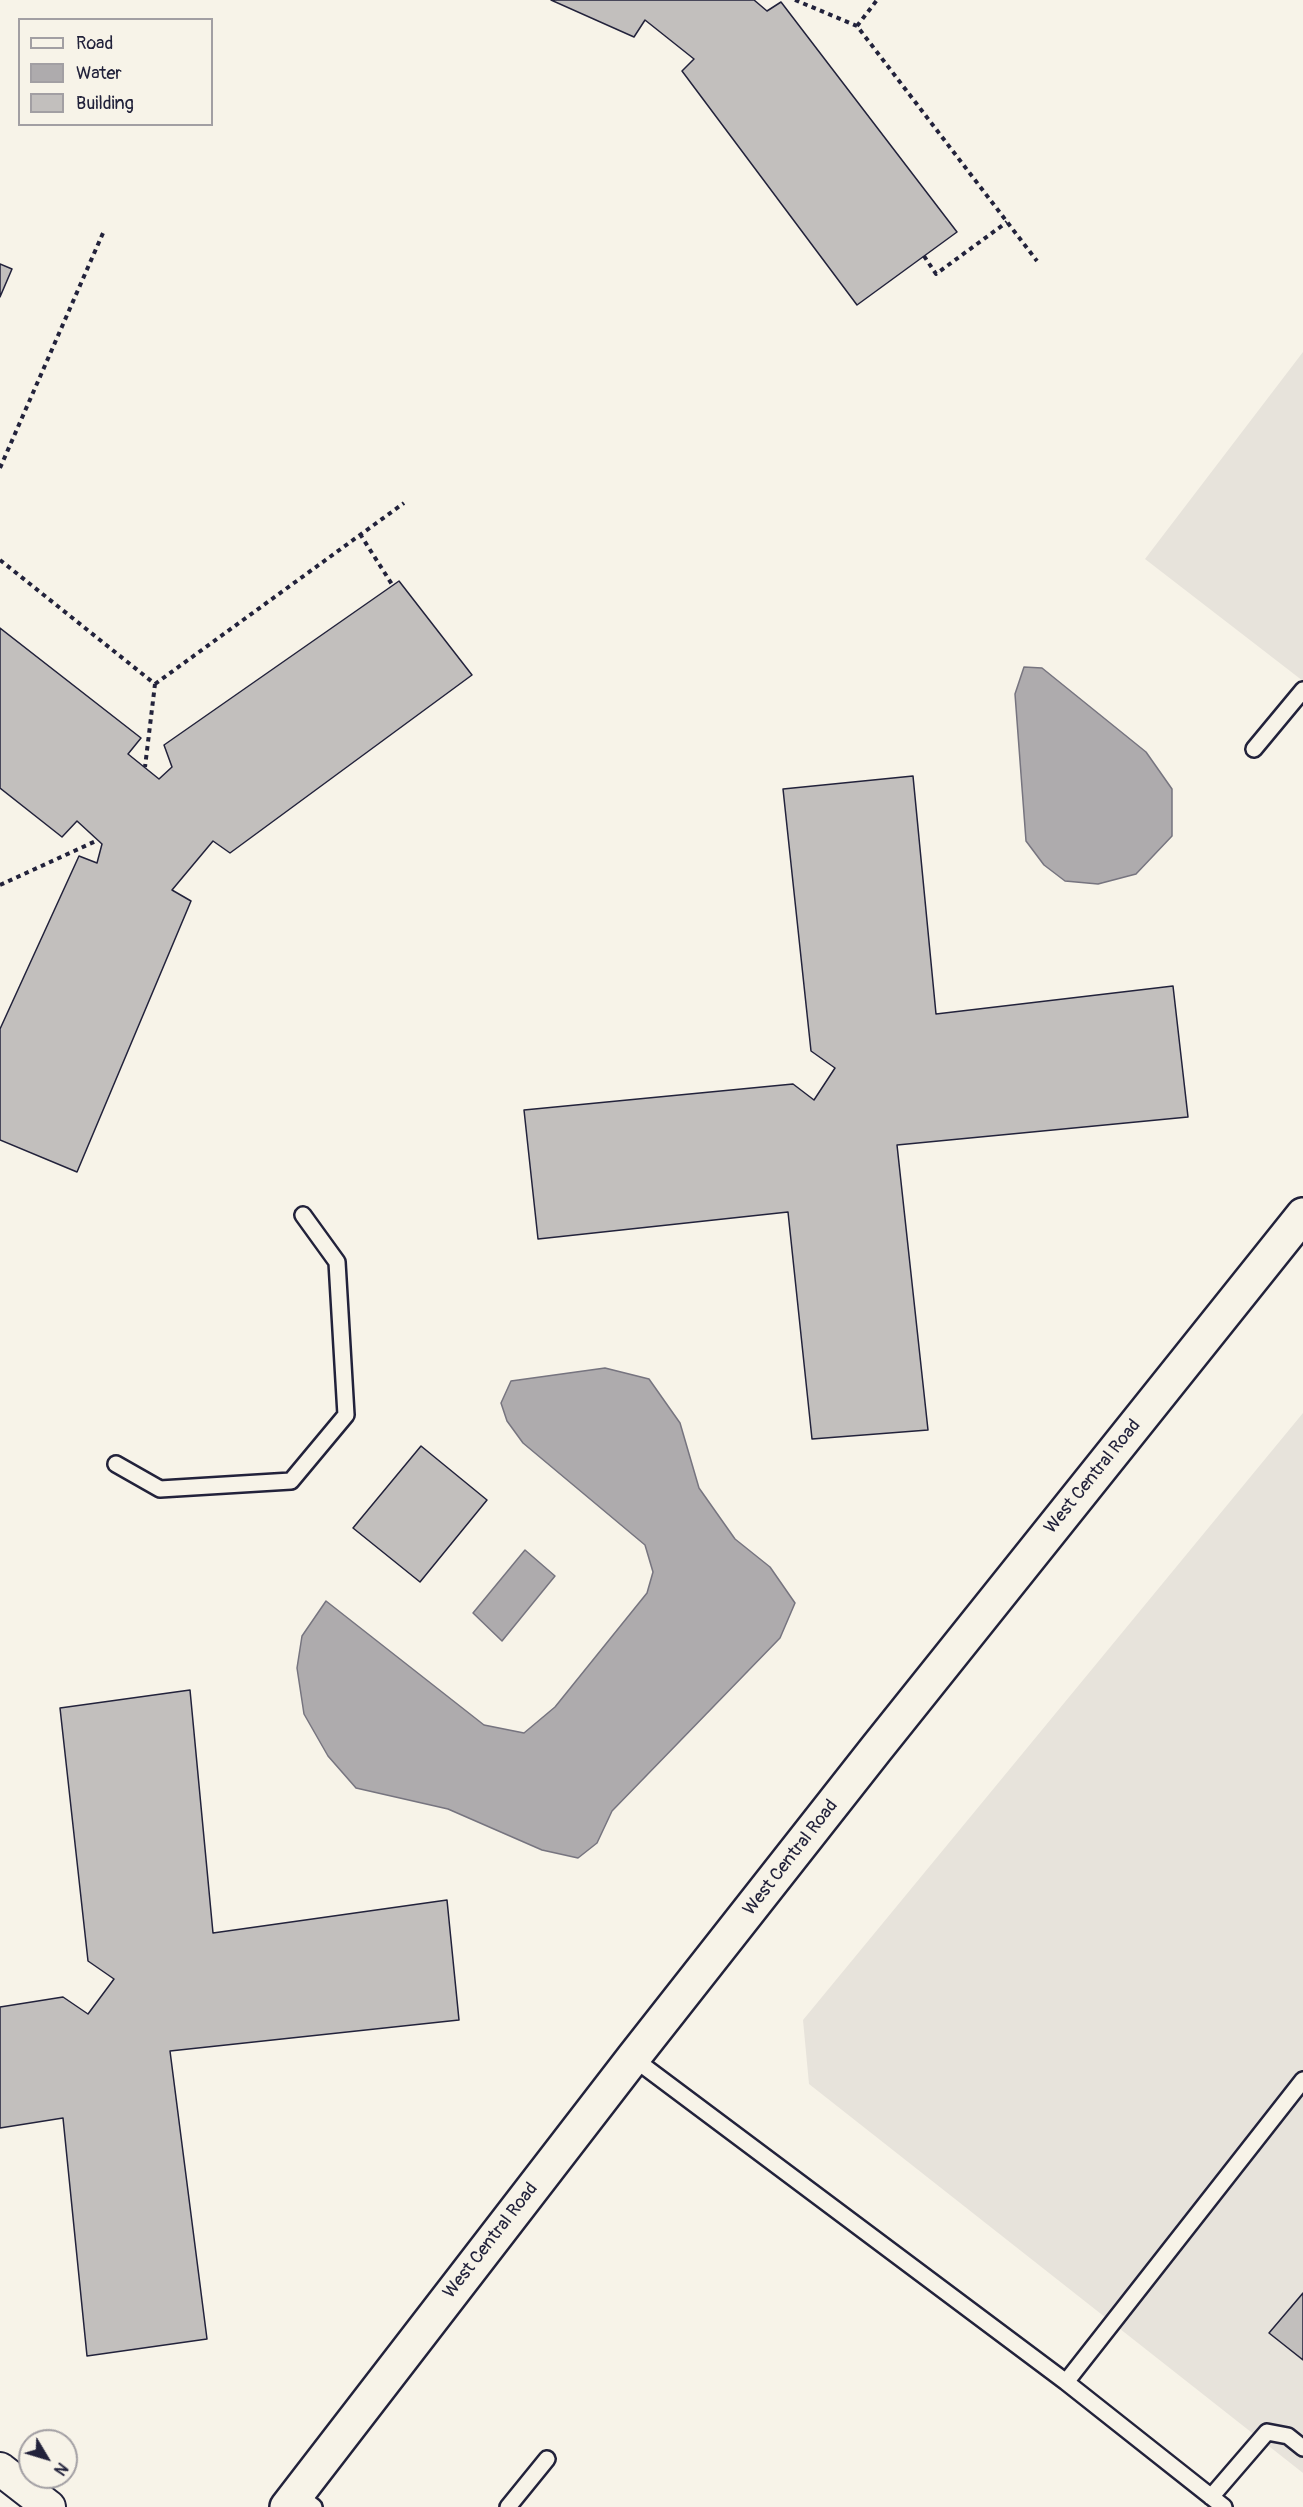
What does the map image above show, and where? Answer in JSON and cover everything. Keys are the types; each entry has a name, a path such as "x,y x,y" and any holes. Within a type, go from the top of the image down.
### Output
{"main road":[{"name":"West Central Road","path":"299,2503 633,2058 1303,1215"}],"street":[{"path":"0,2469 49,2507"}],"lane":[{"path":"1254,749 1303,690"},
{"path":"116,1464 160,1489 291,1481 346,1415 337,1262 303,1215"},
{"path":"633,2058 1066,2382 1224,2507"},
{"path":"1066,2382 1303,2080"},
{"path":"1211,2497 1267,2432 1287,2436 1303,2448"},
{"path":"508,2507 547,2459"}],"path":[{"path":"795,0 857,26 1037,261"},
{"path":"857,26 877,0"},
{"path":"924,256 936,274 1007,222"},
{"path":"0,468 103,233"},
{"path":"145,768 155,684 404,502"},
{"path":"360,534 393,586"},
{"path":"0,560 155,684"},
{"path":"0,885 98,840"}],"shaded area":[{"path":"1303,352 1303,681 1145,559"},
{"path":"1303,1413 1303,2473 809,2084 803,2020"}],"water":[{"path":"1024,667 1042,668 1146,752 1172,789 1172,836 1136,874 1098,884 1065,881 1044,865 1026,841 1015,694"},
{"path":"605,1368 649,1379 680,1423 699,1488 735,1539 770,1567 795,1603 780,1638 612,1811 597,1843 578,1858 542,1850 448,1809 356,1788 328,1756 304,1714 297,1668 302,1636 326,1601 484,1725 524,1733 555,1707 647,1593 653,1572 645,1545 523,1443 507,1421 501,1403 511,1381"},
{"path":"525,1550 555,1576 502,1641 473,1613"}],"building":[{"path":"551,0 754,0 767,11 781,2 957,232 857,305 682,71 694,59 645,20 634,37"},
{"path":"0,264 12,269 0,297"},
{"path":"399,581 472,675 230,853 213,841 172,890 191,901 77,1172 0,1140 0,1029 79,856 97,863 102,844 77,821 62,837 0,788 0,628 141,738 128,754 159,779 172,767 164,745"},
{"path":"913,776 936,1014 1173,986 1188,1117 897,1145 928,1430 812,1439 788,1212 538,1239 524,1110 793,1084 814,1100 835,1068 811,1051 783,789"},
{"path":"421,1446 487,1500 420,1582 353,1528"},
{"path":"190,1690 213,1933 447,1900 459,2020 170,2051 207,2339 87,2356 63,2118 0,2128 0,2007 63,1997 88,2014 114,1979 88,1961 60,1708"},
{"path":"1303,2293 1303,2360 1269,2333"}]}
